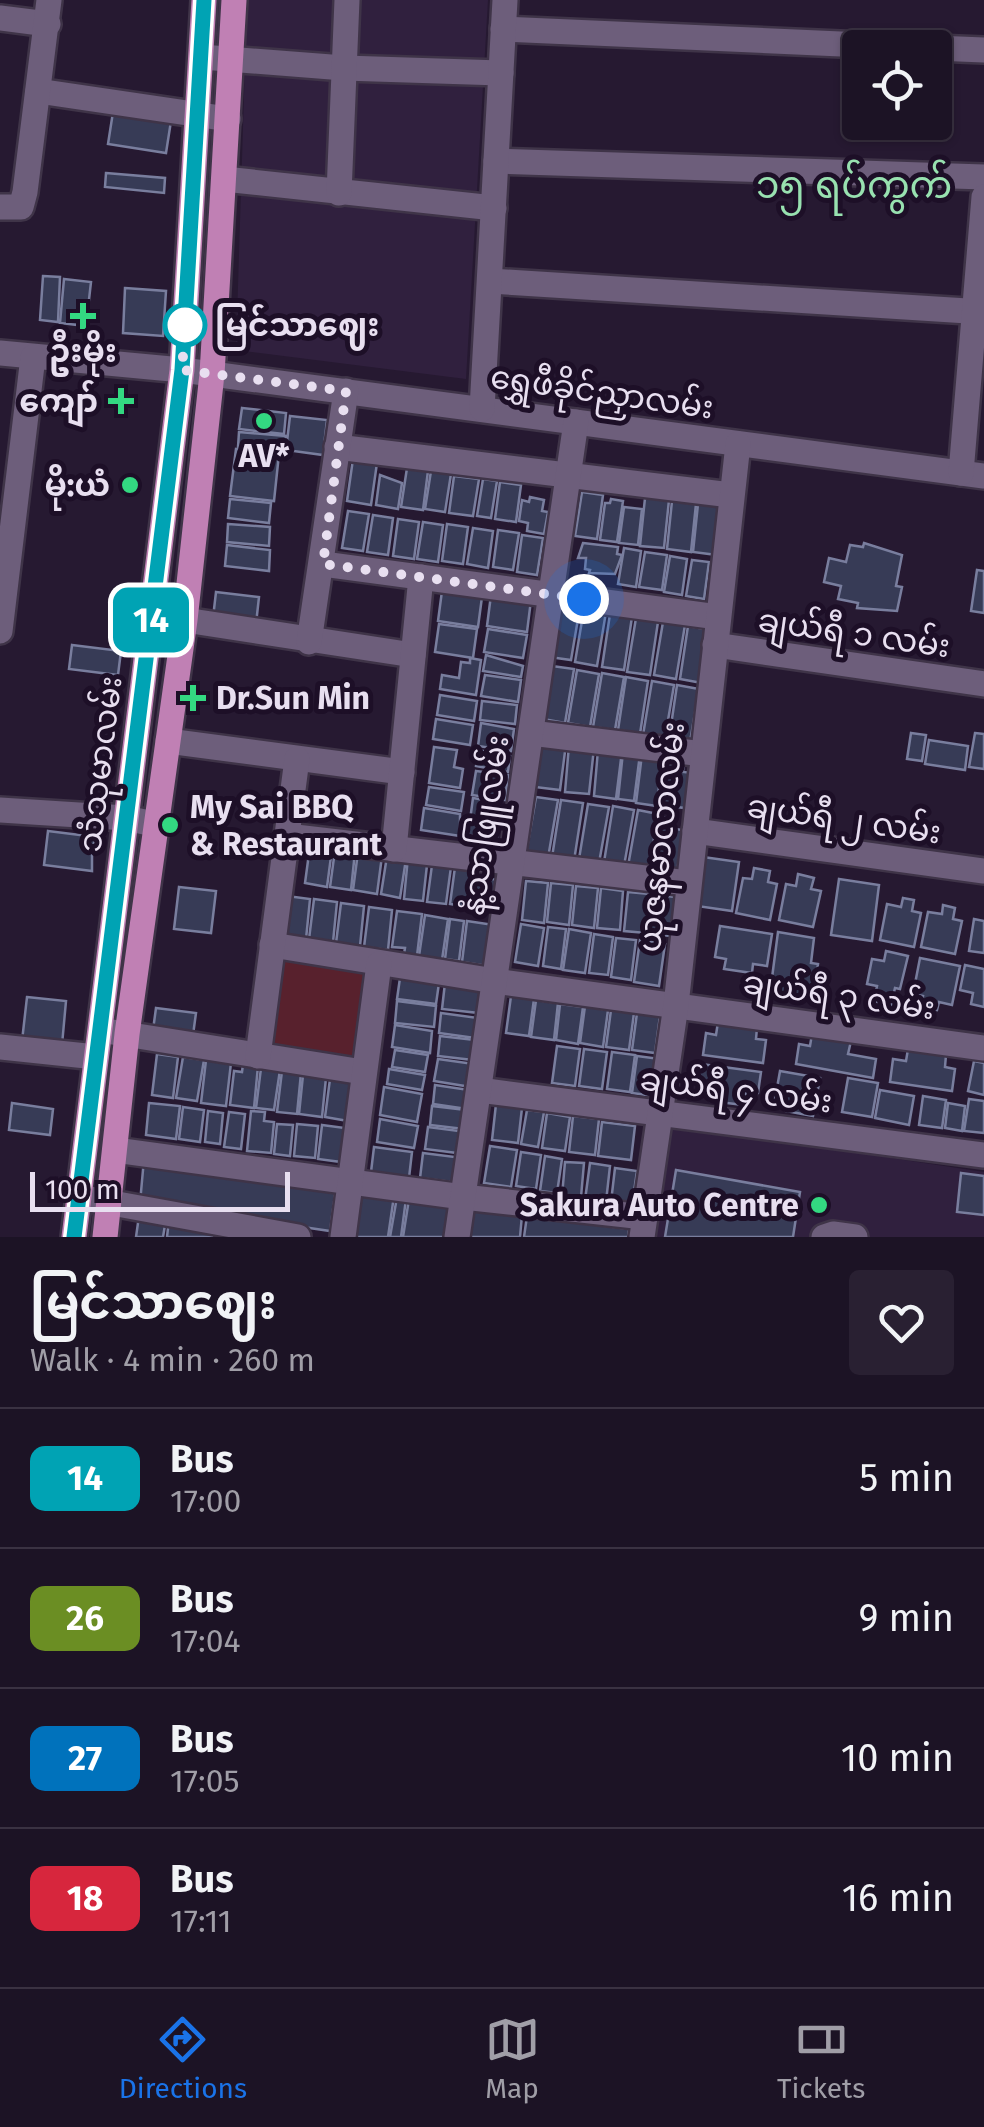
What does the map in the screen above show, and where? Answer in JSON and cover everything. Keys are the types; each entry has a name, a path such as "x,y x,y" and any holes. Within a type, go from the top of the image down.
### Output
{"main road":[{"name":"သံသုမာလမ်း","path":"74,1237 182,370 204,0"},
{"name":"သံသုမာလမ်း","path":"105,1237 127,1034 158,825 212,374 234,0"}],"street":[{"path":"338,193 347,0"},
{"path":"482,409 505,0"},
{"path":"0,18 48,12 21,207 0,207"},
{"path":"504,29 842,44"},
{"path":"952,49 984,50"},
{"path":"202,57 344,68 501,72"},
{"path":"38,91 228,119"},
{"path":"496,162 984,177"},
{"path":"224,179 494,208"},
{"path":"972,474 984,197"},
{"path":"490,282 979,312"},
{"name":"ရွှေဖီခိုင်ညှာလမ်း","path":"0,353 182,370 972,474"},
{"path":"0,631 8,512 32,357"},
{"path":"309,642 346,391"},
{"name":"နံ့သာဖြူလမ်း","path":"457,1237 576,422"},
{"name":"ယုဇနမာလာလမ်း","path":"643,1227 680,1006 688,883 738,444"},
{"path":"337,447 731,495"},
{"path":"323,564 718,617"},
{"path":"394,849 421,578"},
{"path":"184,620 413,656"},
{"name":"ချယ်ရီ ၁ လမ်း","path":"716,645 984,684"},
{"path":"531,733 703,754"},
{"path":"168,741 402,772"},
{"path":"258,1056 296,759"},
{"path":"0,810 126,818 158,825"},
{"name":"ချယ်ရီ ၂ လမ်း","path":"694,831 984,871"},
{"path":"287,836 688,883"},
{"name":"ချယ်ရီ ၃ လမ်း","path":"272,944 495,981 984,1048"},
{"path":"343,1237 379,964"},
{"path":"99,1030 363,1072"},
{"path":"0,1046 96,1057"},
{"name":"ချယ်ရီ ၄ လမ်း","path":"479,1090 984,1155"},
{"path":"115,1150 463,1197 643,1227"},
{"path":"79,1197 298,1237"},
{"path":"824,1237 855,1237"}],"shaded area":[{"path":"247,0 488,0 466,379 236,350"},
{"path":"279,959 369,972 356,1063 266,1049"},
{"name":"Sakura Auto Centre","path":"665,1124 984,1172 984,1237 650,1237"}],"building":[{"path":"113,112 171,121 166,153 108,144"},
{"path":"106,173 165,178 164,193 105,187"},
{"path":"43,276 60,277 58,322 40,320"},
{"path":"64,279 91,282 86,326 60,323"},
{"path":"125,288 166,291 163,336 123,333"},
{"path":"242,408 286,413 284,434 239,429"},
{"path":"290,416 327,420 323,455 286,450"},
{"path":"239,432 286,436 284,451 238,447"},
{"path":"236,449 279,454 274,501 230,496"},
{"path":"353,459 377,463 371,505 347,501"},
{"path":"407,468 428,471 423,510 401,507"},
{"path":"431,471 451,474 445,512 425,509"},
{"path":"380,475 402,483 398,509 376,505"},
{"path":"454,476 479,479 473,516 449,513"},
{"path":"483,479 497,481 491,518 477,516"},
{"path":"500,482 521,485 516,522 495,519"},
{"path":"582,492 603,495 597,539 575,536"},
{"path":"530,497 544,500 542,511 548,512 544,534 527,531 528,523 519,521 522,500 529,502"},
{"path":"645,498 669,500 664,548 640,546"},
{"path":"230,499 271,503 269,523 228,518"},
{"path":"611,499 623,501 617,542 600,540 605,503"},
{"path":"672,501 696,504 691,552 667,549"},
{"path":"698,504 723,507 717,555 693,552"},
{"path":"624,507 642,509 638,545 619,543"},
{"path":"348,511 369,514 363,551 342,548"},
{"path":"373,515 393,518 388,555 367,552"},
{"path":"398,519 419,522 414,559 393,556"},
{"path":"423,522 443,525 438,562 417,559"},
{"path":"228,524 270,527 269,546 227,542"},
{"path":"447,524 468,527 463,564 442,561"},
{"path":"473,528 493,531 488,568 467,564"},
{"path":"498,530 519,533 513,570 493,567"},
{"path":"522,535 543,538 537,575 517,572"},
{"path":"583,543 618,547 617,554 622,555 615,574 589,573 585,569 586,558 578,558"},
{"path":"864,543 902,555 896,586 902,587 897,611 857,608 858,603 838,599 841,586 824,582 829,558 846,562 850,545 863,547"},
{"path":"227,545 270,550 269,571 225,566"},
{"path":"624,548 641,551 636,587 618,584"},
{"path":"645,552 667,555 662,590 639,587"},
{"path":"670,556 687,559 682,595 664,592"},
{"path":"692,560 709,562 704,599 686,596"},
{"path":"977,570 984,571 984,613 971,611"},
{"path":"442,591 482,597 478,627 438,621"},
{"path":"216,592 259,597 256,624 213,618"},
{"path":"491,595 531,600 527,632 487,626"},
{"path":"558,603 580,607 571,660 549,657"},
{"path":"584,609 606,612 597,666 575,662"},
{"path":"610,614 632,617 624,670 602,667"},
{"path":"636,618 658,622 650,675 627,672"},
{"path":"663,622 685,625 676,679 654,675"},
{"path":"439,624 477,629 473,658 435,652"},
{"path":"688,626 710,630 702,683 680,679"},
{"path":"488,629 527,635 523,658 484,652"},
{"path":"72,645 121,651 118,675 69,669"},
{"path":"486,655 523,666 521,677 483,671"},
{"path":"470,658 481,660 476,695 440,689 442,675 459,678 461,662 470,663"},
{"path":"552,666 574,669 565,723 543,719"},
{"path":"577,670 599,674 590,727 568,723"},
{"path":"602,673 624,677 615,730 593,727"},
{"path":"485,675 521,680 518,702 481,696"},
{"path":"626,677 648,681 640,734 618,730"},
{"path":"652,681 674,685 665,738 643,735"},
{"path":"677,685 699,689 690,742 669,739"},
{"path":"440,695 477,701 474,721 437,715"},
{"path":"482,701 517,705 515,724 480,720"},
{"path":"436,719 473,725 470,745 433,739"},
{"path":"481,723 514,729 511,751 478,746"},
{"path":"911,733 926,735 922,761 907,759"},
{"path":"975,733 984,734 984,769 969,767"},
{"path":"929,740 968,746 965,770 925,764"},
{"path":"541,741 566,744 560,790 535,787"},
{"path":"569,745 594,748 589,794 565,792"},
{"path":"434,747 457,750 454,767 463,769 460,788 429,783"},
{"path":"478,750 510,756 508,772 476,766"},
{"path":"598,750 622,751 616,799 594,796"},
{"path":"623,752 640,754 634,801 618,799"},
{"path":"642,754 662,756 657,806 636,803"},
{"path":"665,756 684,758 683,772 693,773 685,808 660,805"},
{"path":"476,771 508,775 505,800 472,795"},
{"path":"429,787 464,792 461,811 426,805"},
{"path":"536,797 558,800 548,858 526,854"},
{"path":"473,798 497,802 497,839 468,835"},
{"path":"561,800 583,803 574,861 552,857"},
{"path":"588,804 609,807 599,863 579,859"},
{"path":"613,806 634,810 624,866 604,862"},
{"path":"424,808 460,814 460,836 421,830"},
{"path":"638,810 658,814 649,869 628,866"},
{"path":"662,817 669,818 668,828 683,830 677,872 654,868"},
{"path":"48,831 96,837 92,871 44,865"},
{"path":"310,846 332,849 327,887 305,883"},
{"path":"335,850 355,852 351,890 330,887"},
{"path":"358,852 382,856 377,894 353,890"},
{"path":"387,856 406,859 400,898 381,894"},
{"path":"408,857 419,858 418,864 427,865 423,901 404,899"},
{"path":"703,857 739,862 732,911 697,906"},
{"path":"432,865 451,867 446,904 427,902"},
{"path":"455,867 473,869 469,907 450,904"},
{"path":"754,868 770,871 768,882 777,884 770,920 736,913 743,878 752,879"},
{"path":"478,869 492,871 491,879 499,880 496,906 486,905 485,910 473,909"},
{"path":"798,874 814,878 811,889 821,891 813,927 779,920 786,884 796,886"},
{"path":"839,879 879,885 872,941 831,935"},
{"path":"526,881 548,883 544,923 522,920"},
{"path":"551,883 573,885 569,925 547,922"},
{"path":"576,886 598,888 594,928 572,925"},
{"path":"179,887 216,891 211,933 174,929"},
{"path":"601,888 623,891 620,930 597,928"},
{"path":"628,892 650,894 646,933 624,931"},
{"path":"653,894 675,897 671,936 649,934"},
{"path":"287,896 310,899 306,939 282,936"},
{"path":"903,898 914,900 912,911 921,913 914,947 880,940 887,904 901,907"},
{"path":"314,899 337,902 333,942 309,939"},
{"path":"341,903 364,906 360,946 336,943"},
{"path":"943,905 955,908 953,919 962,921 955,954 921,947 928,912 942,914"},
{"path":"369,907 392,910 388,950 364,947"},
{"path":"397,911 422,914 417,956 404,954 405,948 392,947"},
{"path":"425,915 448,919 442,960 419,956"},
{"path":"450,919 464,921 459,961 445,959"},
{"path":"974,919 984,921 984,953 969,951"},
{"path":"467,921 494,925 488,966 462,962"},
{"path":"521,924 544,928 538,966 515,962"},
{"path":"720,926 772,934 767,966 753,964 752,973 724,969 726,959 715,957"},
{"path":"548,927 566,929 561,969 543,966"},
{"path":"569,929 591,933 585,973 563,970"},
{"path":"778,932 814,938 811,963 818,964 813,999 770,993"},
{"path":"594,934 613,937 608,975 589,973"},
{"path":"616,938 636,940 631,980 611,977"},
{"path":"640,940 665,944 659,986 634,982"},
{"path":"886,951 908,956 900,989 895,988 891,1005 874,1001 877,986 867,984 872,959 884,961"},
{"path":"920,958 960,966 952,1005 939,1002 937,1010 921,1007 923,996 913,994"},
{"path":"965,965 984,969 984,1007 971,1004 973,993 960,990"},
{"path":"400,978 439,983 436,1004 397,999"},
{"path":"445,983 482,987 479,1013 442,1009"},
{"path":"511,996 534,999 529,1036 506,1033"},
{"path":"27,997 66,1001 62,1045 22,1041"},
{"path":"536,1000 558,1003 554,1040 531,1037"},
{"path":"397,1001 436,1006 434,1027 395,1023"},
{"path":"560,1004 583,1007 578,1044 556,1040"},
{"path":"585,1006 608,1010 603,1047 580,1043"},
{"path":"156,1008 196,1013 193,1035 153,1030"},
{"path":"611,1010 634,1013 629,1050 606,1047"},
{"path":"441,1013 478,1018 475,1038 439,1033"},
{"path":"637,1013 660,1016 655,1053 632,1050"},
{"path":"718,1022 757,1028 756,1039 766,1040 763,1063 703,1055 706,1033 716,1035"},
{"path":"395,1025 432,1031 430,1053 392,1047"},
{"path":"812,1034 851,1041 848,1054 876,1059 873,1078 796,1064 799,1044 810,1046"},
{"path":"440,1036 475,1040 473,1060 438,1056"},
{"path":"557,1046 580,1049 575,1086 552,1083"},
{"path":"584,1049 607,1052 602,1089 579,1086"},
{"path":"908,1049 946,1055 945,1067 955,1069 952,1091 890,1082 893,1059 906,1061"},
{"path":"395,1050 428,1055 425,1072 392,1067"},
{"path":"612,1052 635,1055 630,1092 607,1089"},
{"path":"157,1054 178,1057 173,1098 152,1095"},
{"path":"637,1056 660,1059 655,1096 632,1093"},
{"path":"183,1057 204,1060 197,1101 176,1098"},
{"path":"438,1059 474,1064 471,1087 434,1081"},
{"path":"206,1060 231,1063 226,1106 201,1103"},
{"path":"974,1061 984,1063 984,1095 968,1091"},
{"path":"243,1064 258,1066 254,1108 230,1105 234,1071 242,1072"},
{"path":"701,1064 761,1072 758,1093 746,1092 744,1105 710,1101 711,1087 698,1085"},
{"path":"261,1068 280,1070 274,1110 256,1108"},
{"path":"389,1069 425,1075 422,1090 387,1084"},
{"path":"282,1071 301,1073 297,1114 277,1112"},
{"path":"780,1071 820,1078 813,1116 786,1111 788,1102 775,1099"},
{"path":"303,1075 326,1078 322,1117 299,1114"},
{"path":"848,1078 878,1083 872,1117 842,1112"},
{"path":"330,1079 353,1083 348,1121 325,1117"},
{"path":"435,1085 469,1090 467,1109 433,1104"},
{"path":"384,1087 422,1094 417,1122 380,1115"},
{"path":"880,1090 914,1096 909,1125 875,1118"},
{"path":"923,1096 946,1100 942,1128 919,1125"},
{"path":"969,1099 984,1101 984,1133 964,1131"},
{"path":"12,1103 53,1109 50,1135 9,1130"},
{"path":"149,1103 180,1106 176,1139 146,1135"},
{"path":"948,1103 965,1106 962,1131 945,1128"},
{"path":"496,1104 522,1108 518,1143 492,1140"},
{"path":"432,1106 466,1110 464,1129 430,1125"},
{"path":"183,1107 204,1110 200,1142 179,1139"},
{"path":"527,1110 544,1112 538,1147 521,1144"},
{"path":"208,1111 223,1113 220,1144 205,1142"},
{"path":"251,1111 265,1112 264,1121 274,1122 271,1153 247,1151"},
{"path":"229,1112 245,1114 241,1149 224,1147"},
{"path":"547,1113 570,1117 565,1151 542,1148"},
{"path":"573,1116 599,1119 595,1155 569,1152"},
{"path":"380,1119 418,1126 414,1148 377,1142"},
{"path":"602,1122 635,1126 631,1160 598,1156"},
{"path":"277,1124 293,1125 290,1156 274,1154"},
{"path":"297,1124 318,1126 315,1158 294,1156"},
{"path":"322,1125 345,1128 341,1162 318,1159"},
{"path":"428,1127 459,1131 458,1139 466,1140 465,1154 425,1149"},
{"path":"490,1146 517,1150 511,1187 484,1183"},
{"path":"374,1147 412,1152 409,1178 371,1172"},
{"path":"521,1152 541,1155 536,1189 516,1186"},
{"path":"423,1153 463,1158 460,1183 420,1178"},
{"path":"545,1156 562,1159 557,1193 540,1191"},
{"path":"144,1159 336,1188 330,1231 140,1203"},
{"path":"565,1162 584,1163 581,1197 562,1196"},
{"path":"590,1163 610,1166 606,1202 585,1200"},
{"path":"615,1168 637,1171 632,1205 611,1202"},
{"path":"676,1170 800,1192 793,1237 665,1237"},
{"path":"961,1173 984,1176 984,1215 957,1212"},
{"path":"358,1191 394,1196 388,1237 355,1237"},
{"path":"397,1197 406,1199 401,1237 390,1237"},
{"path":"409,1199 452,1206 448,1237 403,1237"},
{"path":"470,1208 522,1215 520,1237 467,1237"},
{"path":"139,1216 166,1219 163,1237 136,1237"},
{"path":"527,1216 629,1229 628,1237 524,1237"},
{"path":"169,1220 213,1228 212,1237 167,1237"}],"bus line":[{"name":"14","path":"74,1237 182,370 204,0"}],"place":[{"name":"ဦးမိုး","path":"83,316"},
{"name":"မြင်သာဈေး","path":"185,325"},
{"name":"ကျော်","path":"121,401"},
{"name":"AV*","path":"264,421"},
{"name":"မို:ယံ","path":"130,485"},
{"name":"Dr.Sun Min","path":"193,698"},
{"name":"My Sai BBQ & Restaurant","path":"170,825"},
{"name":"Sakura Auto Centre","path":"819,1205"}],"district":[{"name":"၁၅ ရပ်ကွက်","path":"854,185"}],"route":[{"path":"185,325 186,314 182,370 346,391 323,564 584,599"}]}
